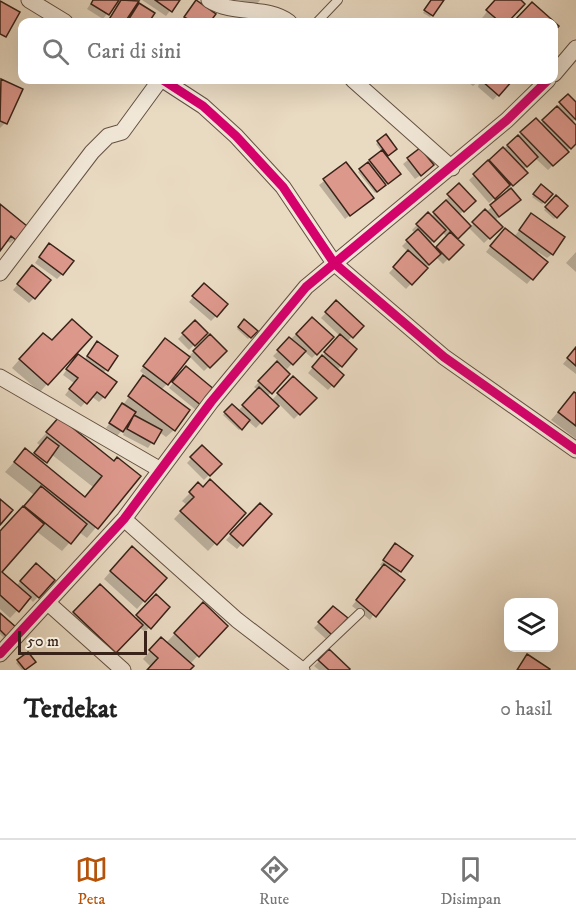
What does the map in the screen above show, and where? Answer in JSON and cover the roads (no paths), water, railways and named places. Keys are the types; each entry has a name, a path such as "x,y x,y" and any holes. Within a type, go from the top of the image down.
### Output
{"street":[{"path":"29,0 58,18"},
{"path":"209,0 228,9 268,13 280,18"},
{"path":"558,69 576,48"},
{"path":"0,273 92,152 108,136 122,132 159,84"},
{"path":"168,84 203,106 275,179 334,263 444,357 576,450"},
{"path":"358,84 452,168"},
{"path":"0,654 124,519 159,469 306,288 452,168 544,84"},
{"path":"334,263 576,443"},
{"path":"0,377 159,469"},
{"path":"124,519 237,620 302,669"},
{"path":"48,603 123,670"}],"lane":[{"path":"321,18 338,0"},
{"path":"302,669 360,613"}]}
